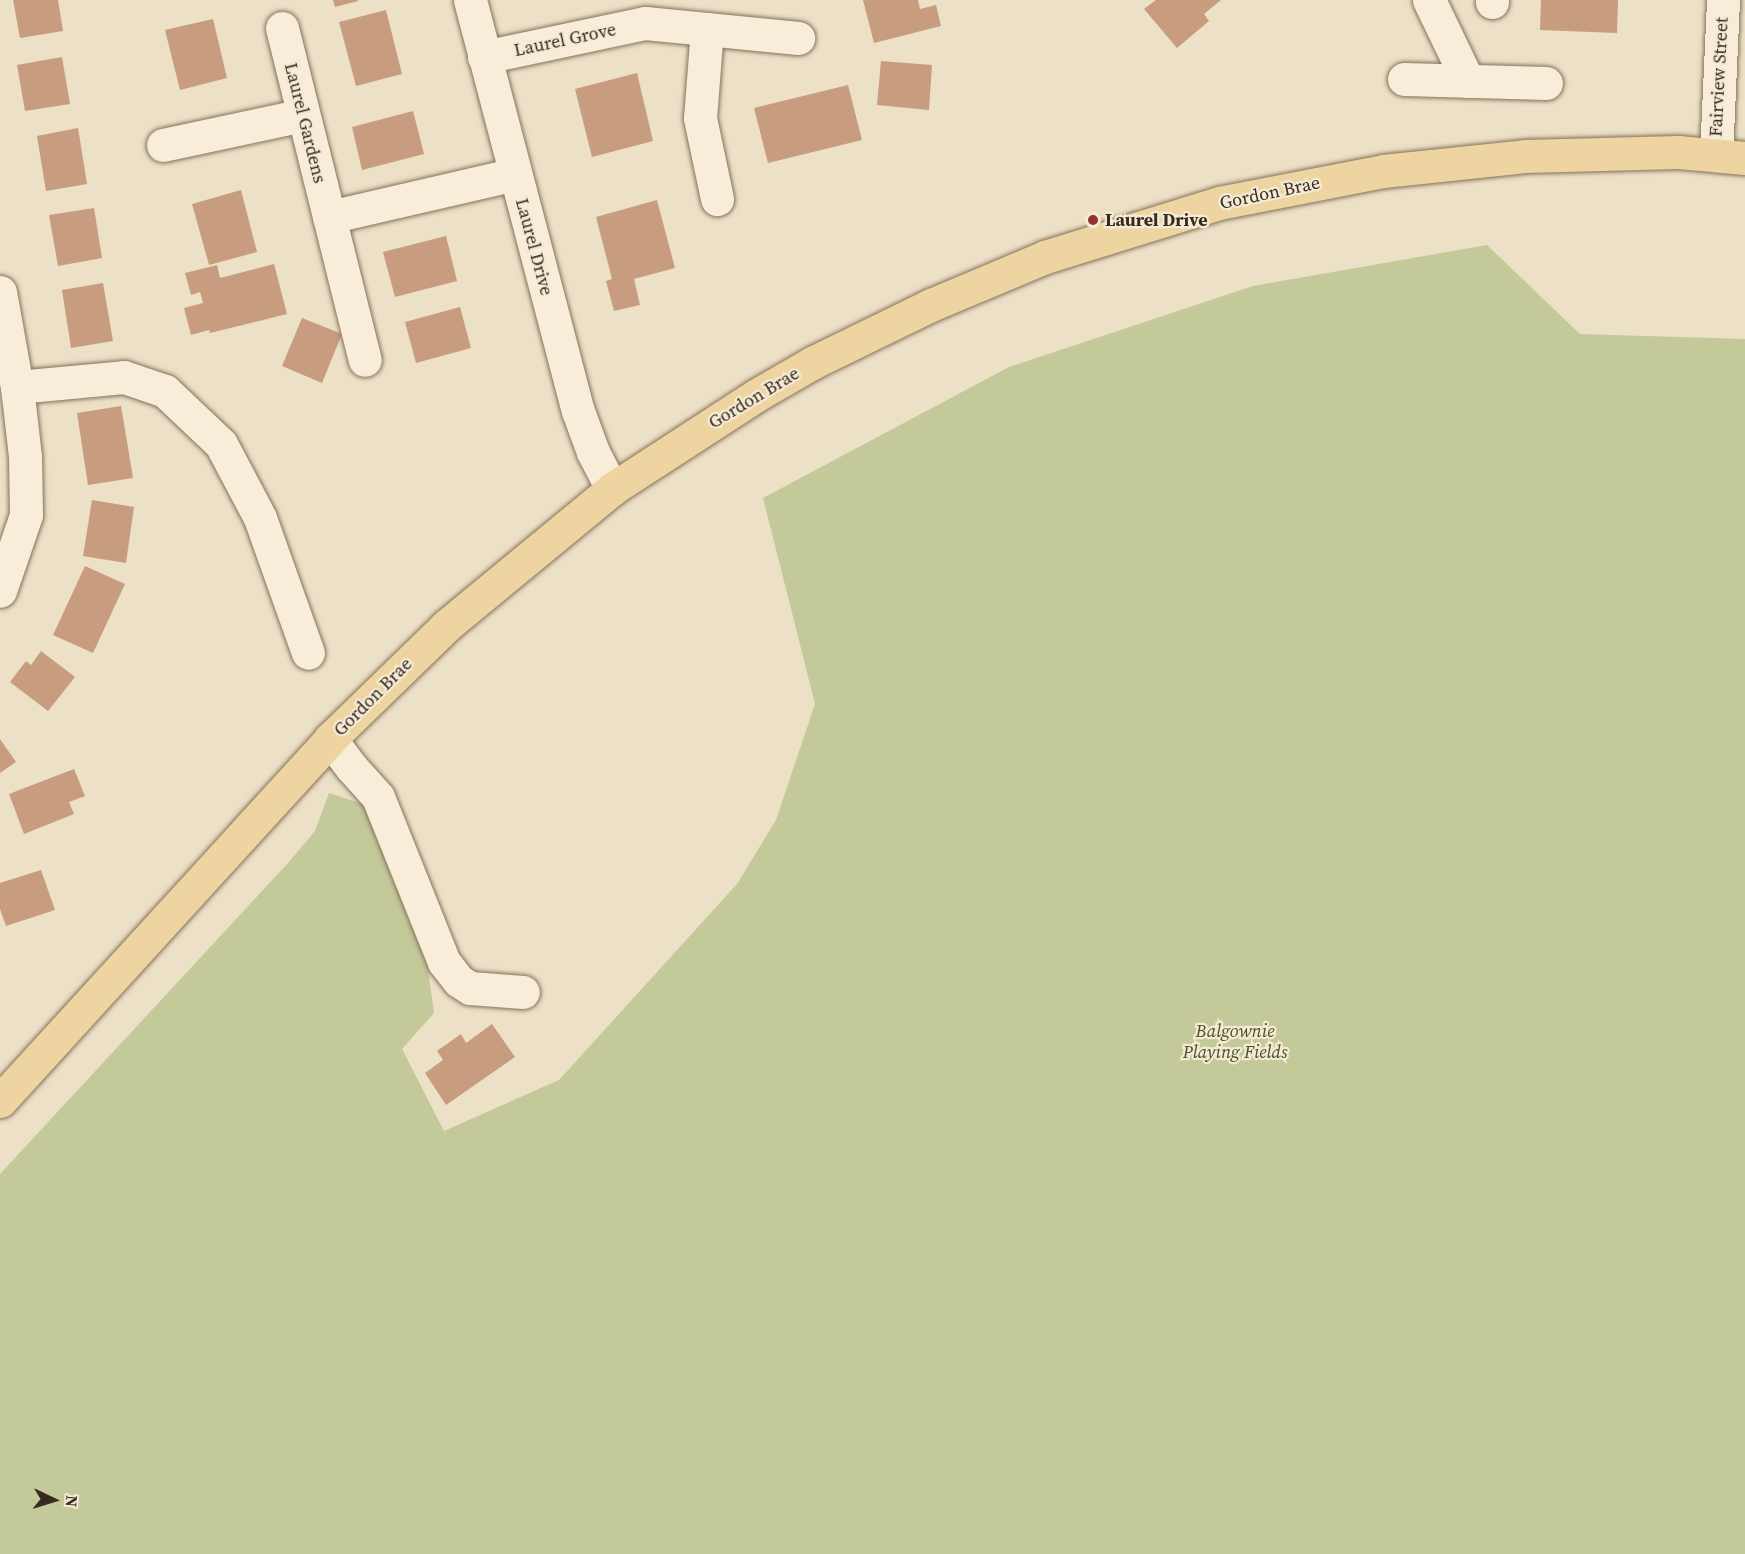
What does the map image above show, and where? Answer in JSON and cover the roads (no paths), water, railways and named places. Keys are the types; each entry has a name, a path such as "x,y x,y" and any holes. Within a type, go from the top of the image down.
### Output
{"main road":[{"name":"Gordon Brae","path":"0,1101 330,739 446,626 612,489 755,396 828,354 1016,268 1150,222 1220,202 1383,171 1454,162 1578,153 1730,156"}],"street":[{"name":"Laurel Drive","path":"470,0 578,411 593,452 612,489"},
{"path":"1430,0 1468,81"},
{"name":"Fairview Street","path":"1723,0 1730,156"},
{"name":"Laurel Grove","path":"484,57 646,11 707,29 798,38"},
{"name":"Laurel Gardens","path":"282,28 365,360"},
{"path":"707,29 700,118 717,199"},
{"path":"1404,79 1546,83"},
{"path":"163,145 303,115"},
{"path":"328,217 515,174"},
{"path":"0,292 17,387 25,456 26,515 0,591"},
{"path":"17,387 124,377 165,391 221,444 260,518 271,584 308,653"},
{"path":"330,739 378,797 444,962 459,981 470,988 523,992"}],"place":[{"name":"Laurel Drive","path":"1093,220"}],"park label":[{"name":"Balgownie Playing Fields","path":"1235,1042"}]}
